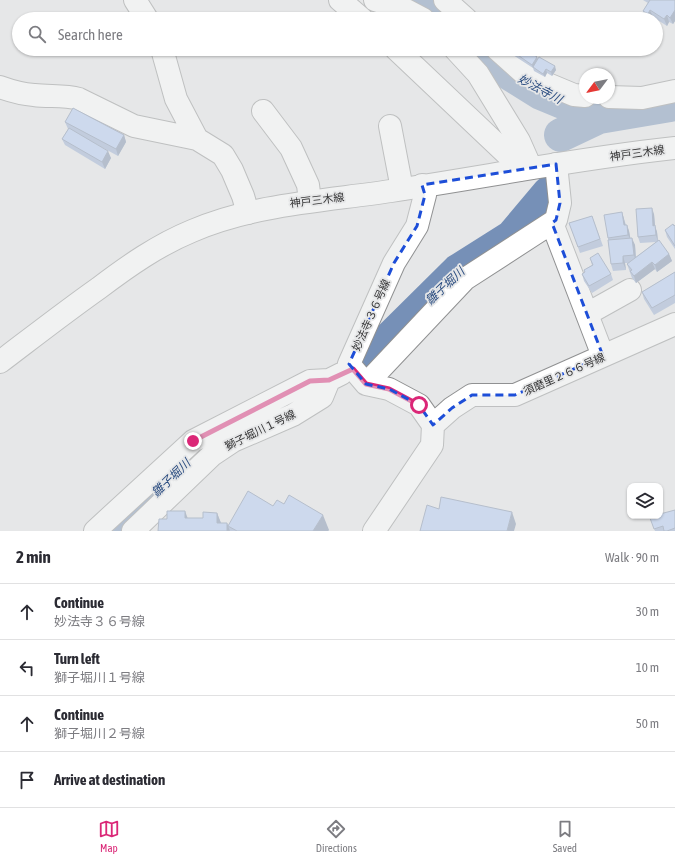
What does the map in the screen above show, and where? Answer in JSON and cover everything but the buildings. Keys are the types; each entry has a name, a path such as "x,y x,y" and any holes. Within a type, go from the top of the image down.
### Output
{"street":[{"path":"135,0 143,12"},
{"path":"340,0 354,12"},
{"path":"375,0 410,12"},
{"path":"445,0 458,12"},
{"path":"164,56 176,99 197,140"},
{"path":"403,56 510,157 525,169"},
{"path":"461,56 478,74 519,141 525,169"},
{"path":"506,56 526,75 574,96 579,96"},
{"path":"0,87 16,92 35,95 72,97 134,126 197,140 223,155 238,183 248,213"},
{"path":"615,97 642,98 675,91"},
{"path":"263,111 291,148 308,185 310,201"},
{"path":"390,126 412,187"},
{"name":"神戸三木線","path":"0,362 50,323 140,258 217,220 284,204 412,187 556,164 675,148"},
{"path":"359,376 465,280 556,220 560,203 556,164"},
{"name":"妙法寺３６号線","path":"359,376 349,364 394,263 417,226 424,195 412,187"},
{"path":"552,223 603,356"},
{"path":"587,314 630,290"},
{"name":"須磨里２６６号線","path":"433,425 452,408 472,395 515,395 675,324"},
{"path":"96,531 193,441 310,381 359,376 389,389 419,405 433,425 432,445 374,531"},
{"name":"獅子堀川１号線","path":"133,531 212,454 233,441 293,415 322,397 329,380"}],"highlighted area":[{"path":"556,164 560,203 556,220 552,223 603,356 515,395 472,395 452,408 433,425 419,405 389,389 366,384 349,364 394,263 417,226 425,195 422,185"}],"waterway":[{"name":"妙法寺川","path":"422,0 438,7 443,12"},
{"name":"妙法寺川","path":"490,56 504,70 541,93 599,117 675,103"},
{"name":"雛子堀川","path":"561,135 599,117"},
{"name":"雛子堀川","path":"361,367 458,271 512,237 549,193"},
{"name":"雛子堀川","path":"116,531 209,440 236,427"}],"route":[{"path":"193,441 310,381 329,380 353,369 366,384 389,389 419,405"}]}
